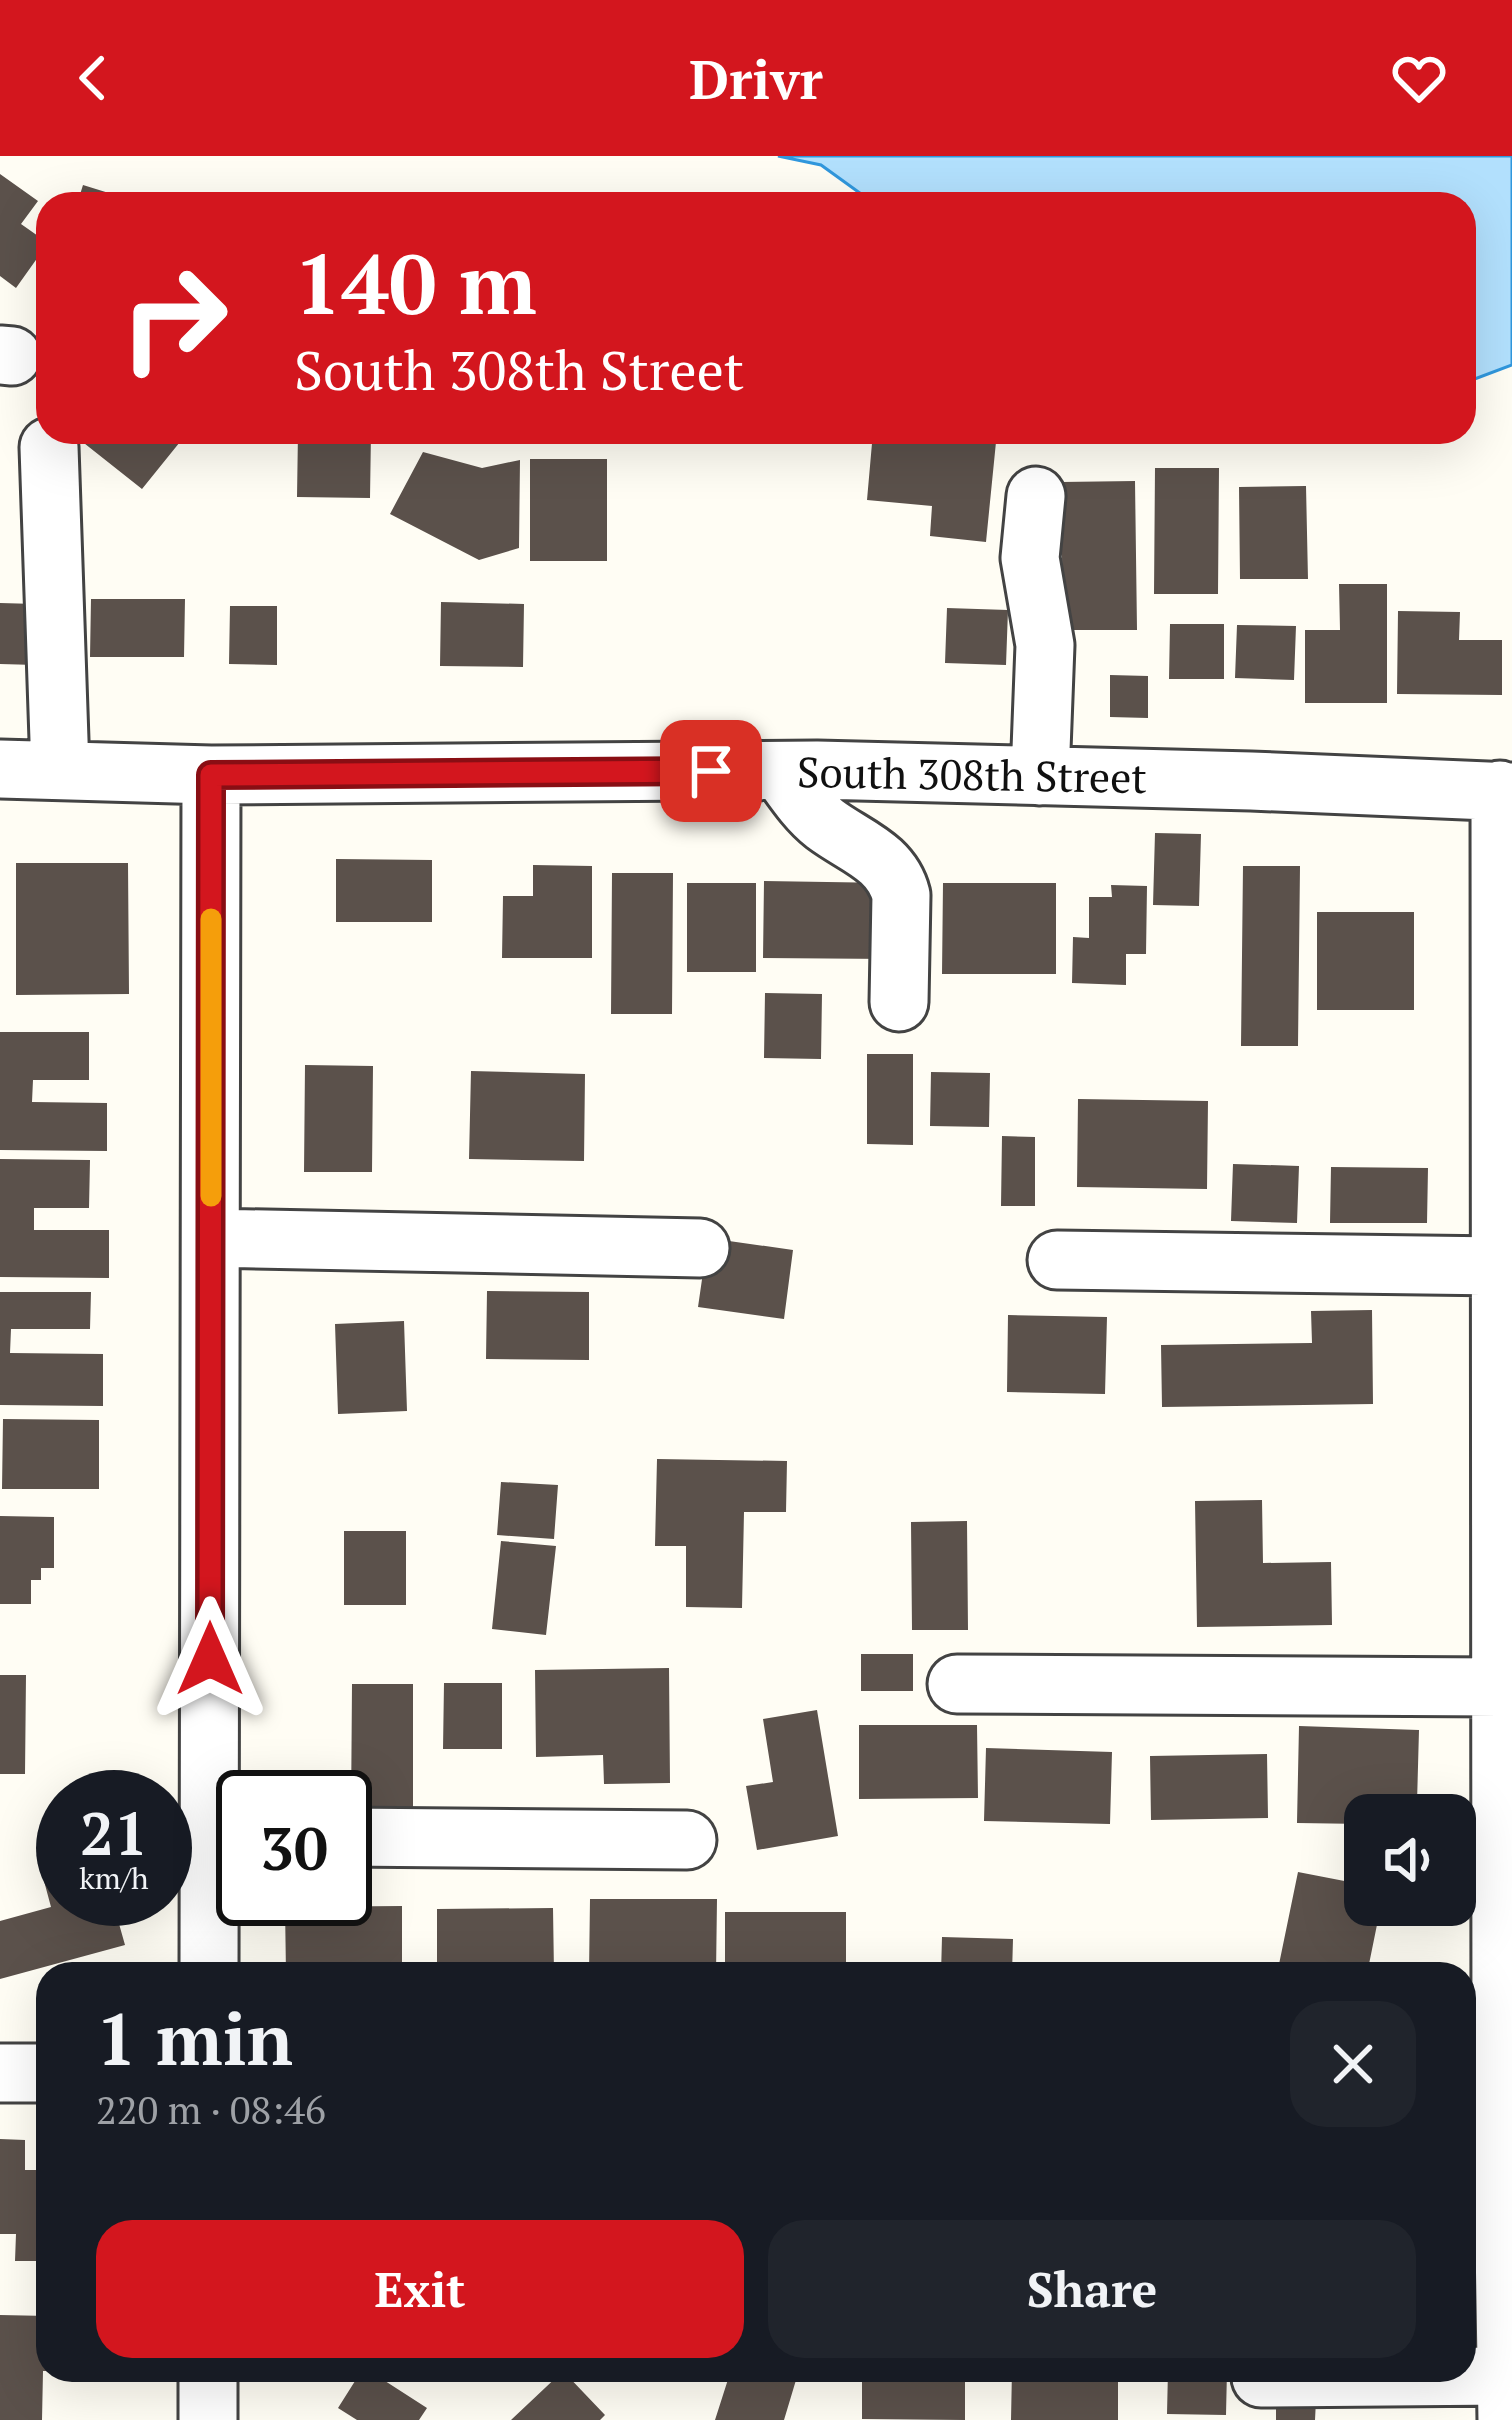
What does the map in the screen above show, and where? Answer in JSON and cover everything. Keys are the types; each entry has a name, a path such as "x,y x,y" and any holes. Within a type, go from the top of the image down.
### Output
{"street":[{"path":"50,447 60,769"},
{"path":"1036,496 1030,558 1045,645 1040,776"},
{"name":"South 308th Street","path":"0,769 211,775 781,772 1506,791"},
{"path":"781,772 824,824 883,861 898,880 902,895 898,1002"},
{"path":"211,775 211,1238 224,1770"},
{"path":"1310,2382 1507,2398 1484,2301 1501,1687 1506,791"},
{"path":"211,1238 700,1248"},
{"path":"1057,1260 1501,1266"},
{"path":"957,1684 1501,1687"},
{"path":"372,1837 687,1840"},
{"path":"210,1962 216,1917"},
{"path":"0,2073 36,2073"},
{"path":"208,2382 208,2420"}],"water":[{"path":"778,156 1512,156 1512,365 1476,378 1476,192 858,192 821,165"}],"building":[{"path":"0,174 36,200 21,224 36,235 36,260 16,288 0,276"},
{"path":"85,444 178,444 142,489"},
{"path":"298,444 371,444 370,498 297,497"},
{"path":"872,444 996,444 986,542 930,536 932,506 867,500"},
{"path":"423,452 482,468 520,460 519,548 479,560 390,514"},
{"path":"530,459 607,459 607,561 530,561"},
{"path":"1155,468 1219,468 1218,594 1154,594"},
{"path":"1135,481 1137,630 1063,630 1061,482"},
{"path":"1306,486 1308,579 1240,579 1239,487"},
{"path":"1339,584 1387,584 1387,703 1305,703 1305,630 1340,630"},
{"path":"91,599 185,599 184,657 90,657"},
{"path":"441,602 524,604 523,667 440,666"},
{"path":"0,603 36,604 36,665 0,664"},
{"path":"230,606 277,606 277,665 229,664"},
{"path":"947,608 1008,610 1006,665 945,663"},
{"path":"1398,611 1460,612 1459,640 1502,640 1502,695 1397,694"},
{"path":"1170,624 1224,624 1224,679 1169,679"},
{"path":"1237,625 1296,626 1294,680 1235,678"},
{"path":"1110,675 1148,676 1148,718 1110,717"},
{"path":"1155,833 1201,834 1199,906 1153,905"},
{"path":"336,859 432,860 432,922 336,922"},
{"path":"16,863 128,863 129,994 16,995"},
{"path":"533,865 592,866 592,958 502,958 503,896 533,896"},
{"path":"1243,866 1300,866 1298,1046 1241,1046"},
{"path":"612,873 673,873 672,1014 611,1014"},
{"path":"764,881 890,883 890,959 763,958"},
{"path":"687,883 756,883 756,972 687,972"},
{"path":"943,883 1056,883 1056,974 942,974"},
{"path":"1111,885 1147,886 1146,954 1126,954 1126,985 1072,983 1073,937 1089,938 1089,897 1112,897"},
{"path":"1317,912 1414,912 1414,1010 1317,1010"},
{"path":"765,993 822,994 821,1059 764,1058"},
{"path":"0,1032 89,1032 89,1080 33,1080 32,1102 107,1103 107,1151 0,1150"},
{"path":"867,1054 913,1054 913,1145 867,1144"},
{"path":"305,1065 373,1066 372,1172 304,1172"},
{"path":"471,1071 585,1074 584,1161 469,1159"},
{"path":"931,1072 990,1073 989,1127 930,1126"},
{"path":"1078,1099 1208,1101 1207,1189 1077,1187"},
{"path":"1002,1136 1035,1137 1035,1206 1001,1206"},
{"path":"0,1159 90,1160 89,1208 34,1208 34,1230 109,1230 109,1278 0,1277"},
{"path":"1233,1164 1299,1166 1297,1223 1231,1221"},
{"path":"1331,1167 1428,1168 1427,1223 1330,1223"},
{"path":"708,1238 793,1250 784,1319 698,1307"},
{"path":"487,1291 589,1292 589,1360 486,1359"},
{"path":"0,1292 91,1292 90,1329 11,1329 10,1353 103,1354 103,1406 0,1405"},
{"path":"1372,1310 1373,1404 1162,1407 1161,1345 1312,1343 1311,1311"},
{"path":"1008,1315 1107,1317 1105,1394 1007,1392"},
{"path":"404,1321 407,1411 338,1414 335,1324"},
{"path":"3,1419 99,1420 99,1489 2,1489"},
{"path":"657,1459 787,1461 786,1512 744,1512 742,1608 686,1607 686,1546 655,1546"},
{"path":"501,1482 558,1485 554,1539 497,1535"},
{"path":"1262,1500 1263,1563 1331,1562 1332,1625 1197,1627 1195,1501"},
{"path":"0,1516 54,1517 54,1568 41,1568 41,1580 31,1580 31,1604 0,1604"},
{"path":"967,1521 968,1630 912,1630 911,1522"},
{"path":"344,1531 406,1531 406,1605 344,1605"},
{"path":"501,1541 556,1546 546,1635 492,1629"},
{"path":"861,1654 913,1654 913,1691 861,1691"},
{"path":"669,1668 670,1783 604,1784 603,1755 536,1757 535,1670"},
{"path":"0,1675 26,1675 25,1774 0,1774"},
{"path":"444,1683 502,1683 502,1749 443,1749"},
{"path":"352,1684 413,1684 413,1815 372,1815 372,1770 351,1770"},
{"path":"817,1710 838,1836 757,1850 746,1786 773,1782 763,1719"},
{"path":"859,1725 977,1725 978,1798 859,1799"},
{"path":"1299,1726 1419,1730 1417,1794 1344,1794 1344,1824 1297,1823"},
{"path":"986,1748 1112,1752 1110,1824 984,1821"},
{"path":"1267,1754 1268,1818 1151,1820 1150,1756"},
{"path":"1298,1872 1344,1881 1344,1926 1377,1926 1369,1962 1279,1962"},
{"path":"590,1899 717,1899 716,1962 589,1962"},
{"path":"372,1906 402,1906 402,1962 286,1962 285,1926 372,1926"},
{"path":"553,1908 554,1962 437,1962 437,1909"},
{"path":"36,1911 36,1926 120,1926 125,1945 62,1962 36,1962 36,1969 0,1979 0,1921"},
{"path":"725,1912 846,1912 846,1962 725,1962"},
{"path":"942,1937 1013,1939 1012,1962 941,1962"},
{"path":"0,2139 25,2140 25,2170 36,2170 36,2261 15,2261 16,2234 0,2234"},
{"path":"0,2315 36,2316 36,2382 43,2382 42,2420 0,2420"},
{"path":"354,2382 387,2382 427,2408 419,2420 357,2420 338,2408"},
{"path":"551,2382 574,2382 605,2415 600,2420 511,2420"},
{"path":"727,2382 795,2382 784,2420 715,2420"},
{"path":"862,2382 965,2382 965,2420 862,2419"},
{"path":"1012,2382 1118,2382 1118,2420 1011,2420"},
{"path":"1168,2382 1227,2382 1226,2415 1167,2414"},
{"path":"1276,2400 1316,2400 1315,2420 1276,2420"}],"slow traffic":[{"path":"211,919 211,1196"}],"route":[{"path":"210,1659 211,775 711,771"}]}
